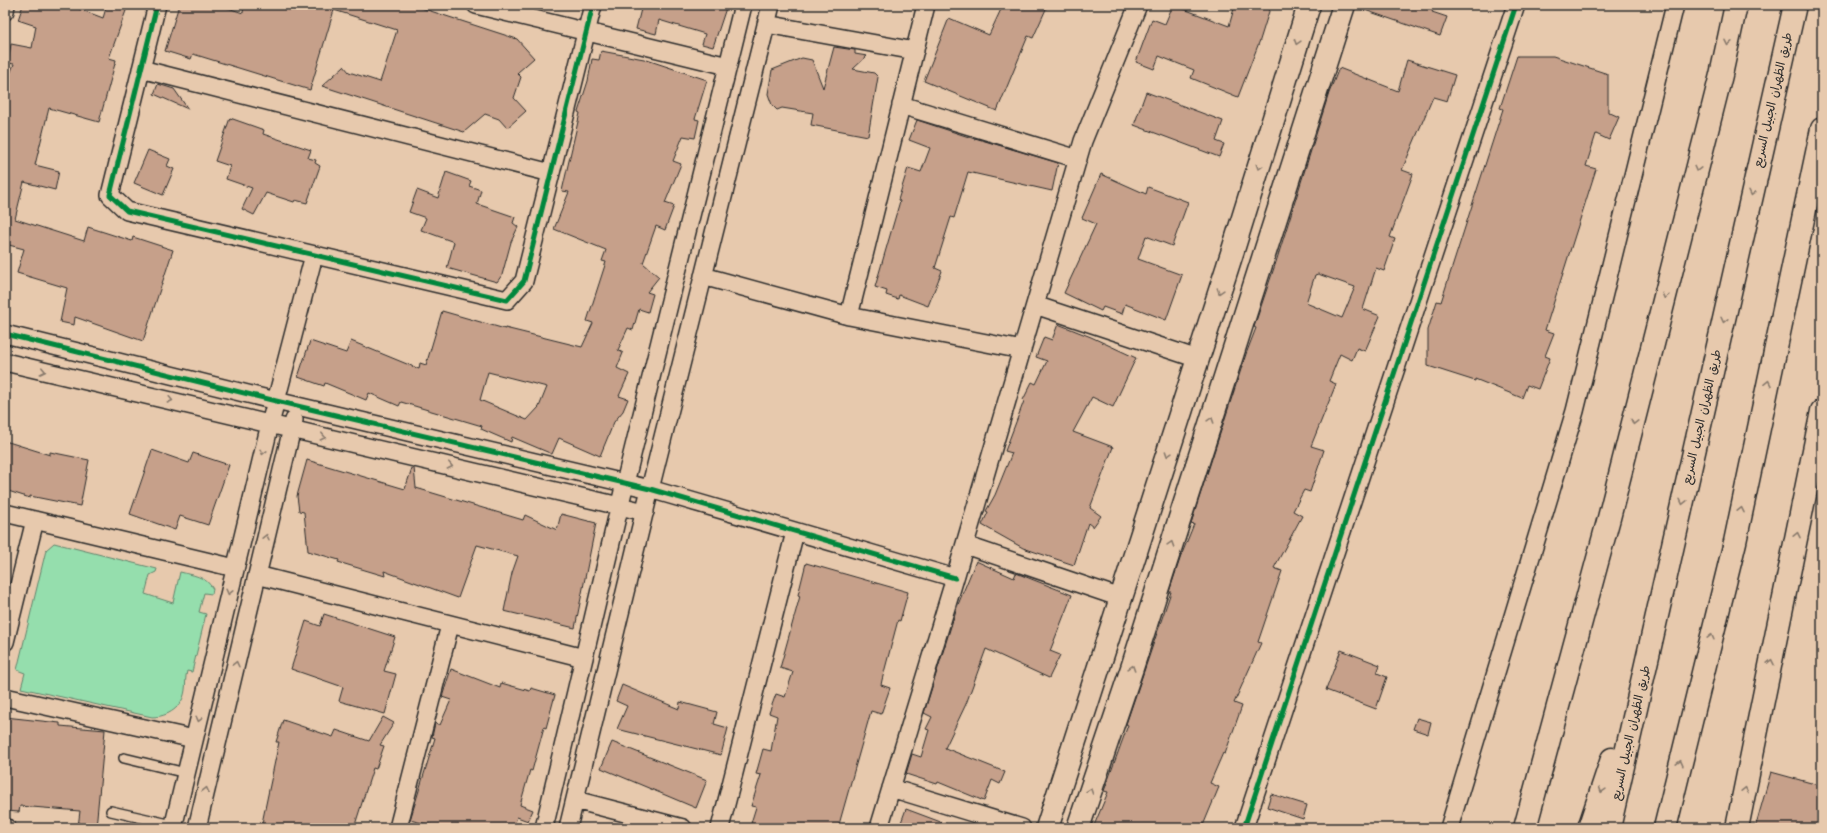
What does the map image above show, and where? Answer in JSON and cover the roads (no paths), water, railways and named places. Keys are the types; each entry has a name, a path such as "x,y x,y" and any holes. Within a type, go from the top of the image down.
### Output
{"main road":[{"path":"1047,828 1198,360 1309,5"},
{"path":"1078,828 1132,668 1344,5"},
{"path":"1525,828 1611,510 1719,82 1736,5"},
{"name":"طريق الظهران الجبيل السريع","path":"1609,828 1795,5"},
{"path":"1666,828 1673,792 1735,542 1822,129"},
{"path":"1805,206 1822,154"},
{"path":"1737,828 1822,411"},
{"path":"1589,828 1657,619"}],"street":[{"path":"5,10 6,5"},
{"path":"158,5 110,195 127,211 507,300 524,281 592,5"},
{"path":"476,5 728,66"},
{"path":"544,828 625,483 743,5"},
{"path":"568,828 644,512 771,5"},
{"path":"849,316 926,5"},
{"path":"879,828 956,578 1083,141 1138,5"},
{"path":"1244,828 1516,5"},
{"path":"1449,828 1576,411 1675,5"},
{"path":"766,24 915,51"},
{"path":"141,69 551,173"},
{"path":"901,105 1078,158"},
{"path":"173,827 270,424 314,255"},
{"path":"704,276 849,316 1022,350"},
{"path":"1035,305 1198,360"},
{"path":"5,334 276,401 650,489 956,578"},
{"path":"5,362 644,512"},
{"path":"197,828 298,406"},
{"path":"5,513 235,568"},
{"path":"5,642 35,520"},
{"path":"720,828 795,532"},
{"path":"965,545 1121,598"},
{"path":"257,576 584,658"},
{"path":"398,828 450,624"},
{"path":"5,697 194,740"},
{"path":"891,788 1022,828"},
{"path":"575,800 683,828"}],"lane":[{"path":"124,758 186,773"},
{"path":"111,811 173,827"}]}
